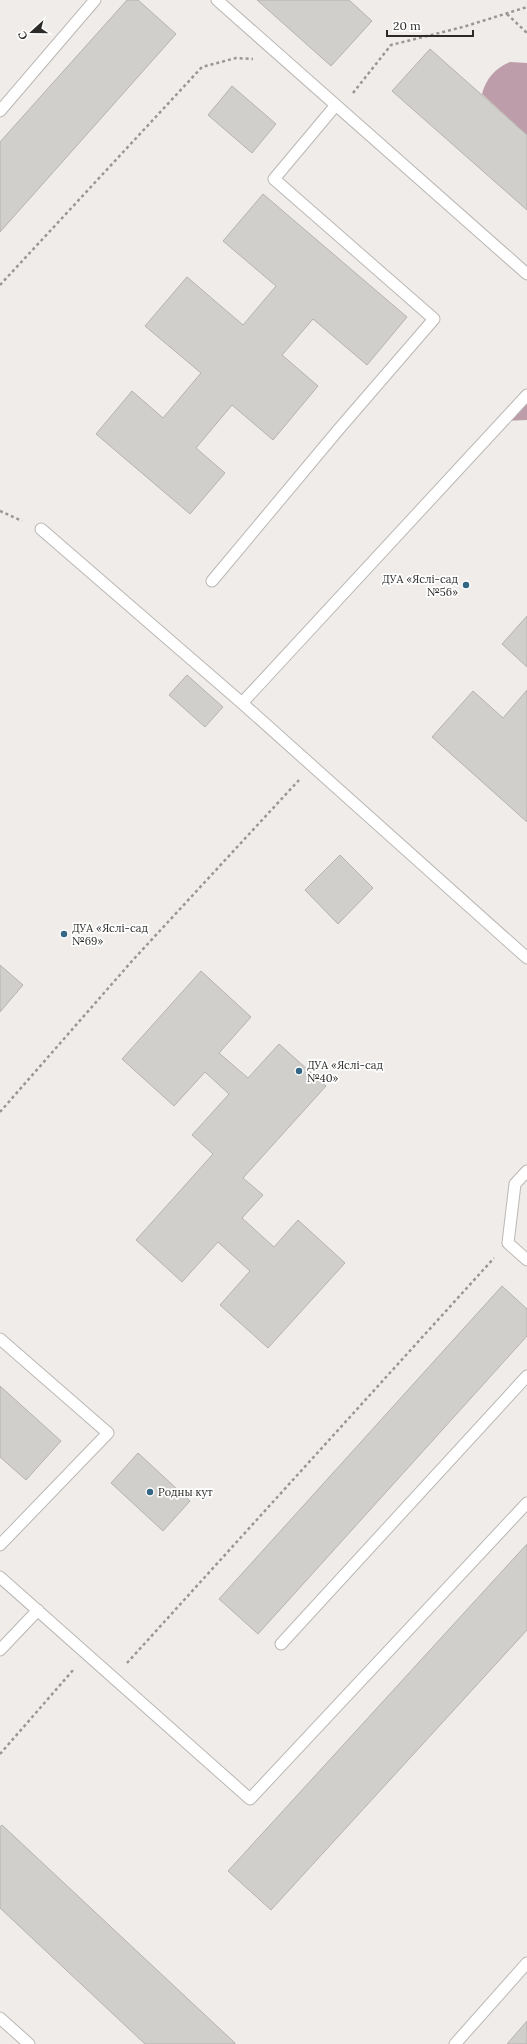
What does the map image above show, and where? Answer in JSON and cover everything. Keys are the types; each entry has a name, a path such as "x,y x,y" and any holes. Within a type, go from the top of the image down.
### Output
{"lane":[{"path":"0,111 95,0"},
{"path":"217,0 527,274"},
{"path":"212,581 339,428 434,319 274,179 338,107"},
{"path":"242,703 527,394"},
{"path":"41,529 242,703 527,958"},
{"path":"527,1171 515,1184 508,1243 527,1260"},
{"path":"0,1339 108,1433 0,1545"},
{"path":"281,1644 527,1376"},
{"path":"0,1577 250,1799 527,1503"},
{"path":"0,1650 38,1610"},
{"path":"454,2044 527,1962"},
{"path":"1,2021 29,2044"}],"path":[{"path":"338,107 391,45 463,27 527,8"},
{"path":"507,14 527,33"},
{"path":"0,285 202,67 236,58 287,62"},
{"path":"0,1112 132,961 312,767"},
{"path":"114,1677 508,1243"},
{"path":"0,1754 87,1653"}],"shaded area":[{"path":"510,62 527,63 527,135 482,94 492,75 500,67"},
{"path":"527,395 527,420 502,421"}],"building":[{"path":"127,0 138,0 176,34 0,232 0,142"},
{"path":"257,0 349,0 372,21 331,66"},
{"path":"430,49 527,135 527,210 392,91"},
{"path":"232,86 276,124 252,153 208,115"},
{"path":"263,194 407,317 367,365 313,319 282,355 318,386 273,440 232,405 196,448 225,473 190,514 96,434 132,391 163,418 201,373 145,326 187,277 243,325 276,286 223,241"},
{"path":"527,616 527,667 502,644"},
{"path":"187,675 223,707 205,727 169,695"},
{"path":"527,690 527,822 432,737 473,691 503,718"},
{"path":"340,855 373,888 338,924 305,890"},
{"path":"0,965 23,985 0,1012"},
{"name":"ДУА «Яслі-сад №40»","path":"201,971 251,1017 219,1053 248,1078 279,1044 326,1086 243,1178 263,1195 242,1218 274,1247 298,1220 345,1263 268,1348 220,1305 250,1271 218,1242 182,1282 136,1240 213,1154 192,1135 229,1094 205,1072 174,1106 122,1059"},
{"path":"502,1286 527,1309 527,1336 258,1634 219,1599"},
{"path":"0,1386 61,1441 26,1480 0,1457"},
{"name":"Родны кут","path":"138,1453 190,1501 163,1531 111,1483"},
{"path":"527,1544 527,1630 271,1910 228,1871"},
{"path":"2,1825 235,2044 145,2044 0,1908 0,1827"},
{"path":"527,2021 527,2044 507,2044"}],"place":[{"name":"ДУА «Яслі-сад №56»","path":"466,585"},
{"name":"ДУА «Яслі-сад №69»","path":"64,934"},
{"name":"ДУА «Яслі-сад №40»","path":"299,1071"},
{"name":"Родны кут","path":"150,1492"}]}
